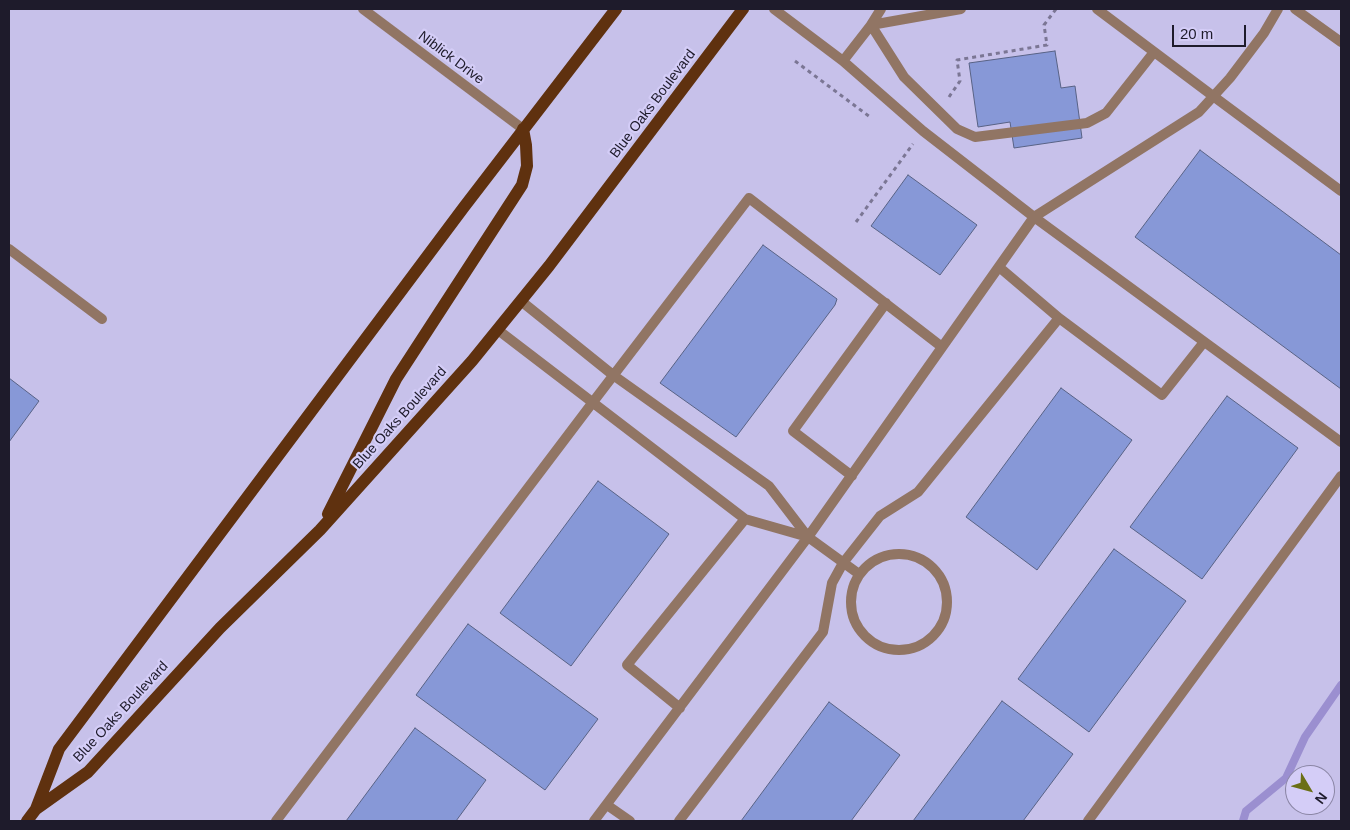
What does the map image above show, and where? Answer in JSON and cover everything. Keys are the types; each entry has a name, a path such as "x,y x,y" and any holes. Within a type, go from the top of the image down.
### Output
{"main road":[{"name":"Blue Oaks Boulevard","path":"27,821 36,808 59,749 523,129 616,9"},
{"name":"Blue Oaks Boulevard","path":"36,808 88,772 220,628 320,530 436,401 498,330 555,258 743,9"},
{"path":"320,530 396,379 522,185 527,166 523,129"}],"street":[{"name":"Niblick Drive","path":"363,9 523,129"},
{"path":"774,9 843,61 923,131 1034,217 1341,442"},
{"path":"843,61 881,9"},
{"path":"870,25 961,9"},
{"path":"1097,9 1341,190"},
{"path":"594,821 808,537 1034,217 1199,112 1230,78 1264,33 1278,9"},
{"path":"1295,9 1341,42"},
{"path":"870,25 904,77 957,129 975,137 1087,123 1106,113 1154,52"},
{"path":"276,821 750,198 942,347"},
{"path":"9,249 102,319"},
{"path":"999,267 1059,318 1162,395 1204,342"},
{"path":"521,301 614,375 769,486 808,537 859,574"},
{"path":"852,476 792,431 886,303"},
{"path":"679,821 823,632 832,583 880,516 918,492 1059,318"},
{"path":"498,330 745,519 808,537"},
{"path":"1088,821 1341,476"},
{"path":"680,708 627,665 745,519"},
{"path":"892,554 911,555 928,564 941,578 947,596 946,614 938,631 924,644 906,650 887,649 870,641 857,627 851,609 852,590 859,574 875,560 892,554"},
{"path":"607,805 630,821"}],"path":[{"path":"796,61 870,117"}],"building":[{"path":"1055,51 1061,88 1075,86 1082,138 1014,148 1010,122 978,127 969,63"},
{"path":"1200,150 1341,255 1341,389 1135,237"},
{"path":"908,175 977,225 940,275 871,226"},
{"path":"763,245 837,299 835,305 736,437 660,383"},
{"path":"9,378 39,401 9,442"},
{"path":"1061,388 1132,440 1037,570 966,517"},
{"path":"1227,396 1298,448 1202,579 1130,527"},
{"path":"598,481 669,534 571,666 500,613"},
{"path":"1114,549 1186,601 1089,732 1018,679"},
{"path":"468,624 598,719 545,790 416,695"},
{"path":"1002,701 1073,754 1023,821 913,821"},
{"path":"829,702 900,755 851,821 741,821"},
{"path":"415,728 486,780 456,821 346,821"}],"waterway":[{"path":"1243,821 1246,811 1286,778 1305,737 1341,685"}]}
